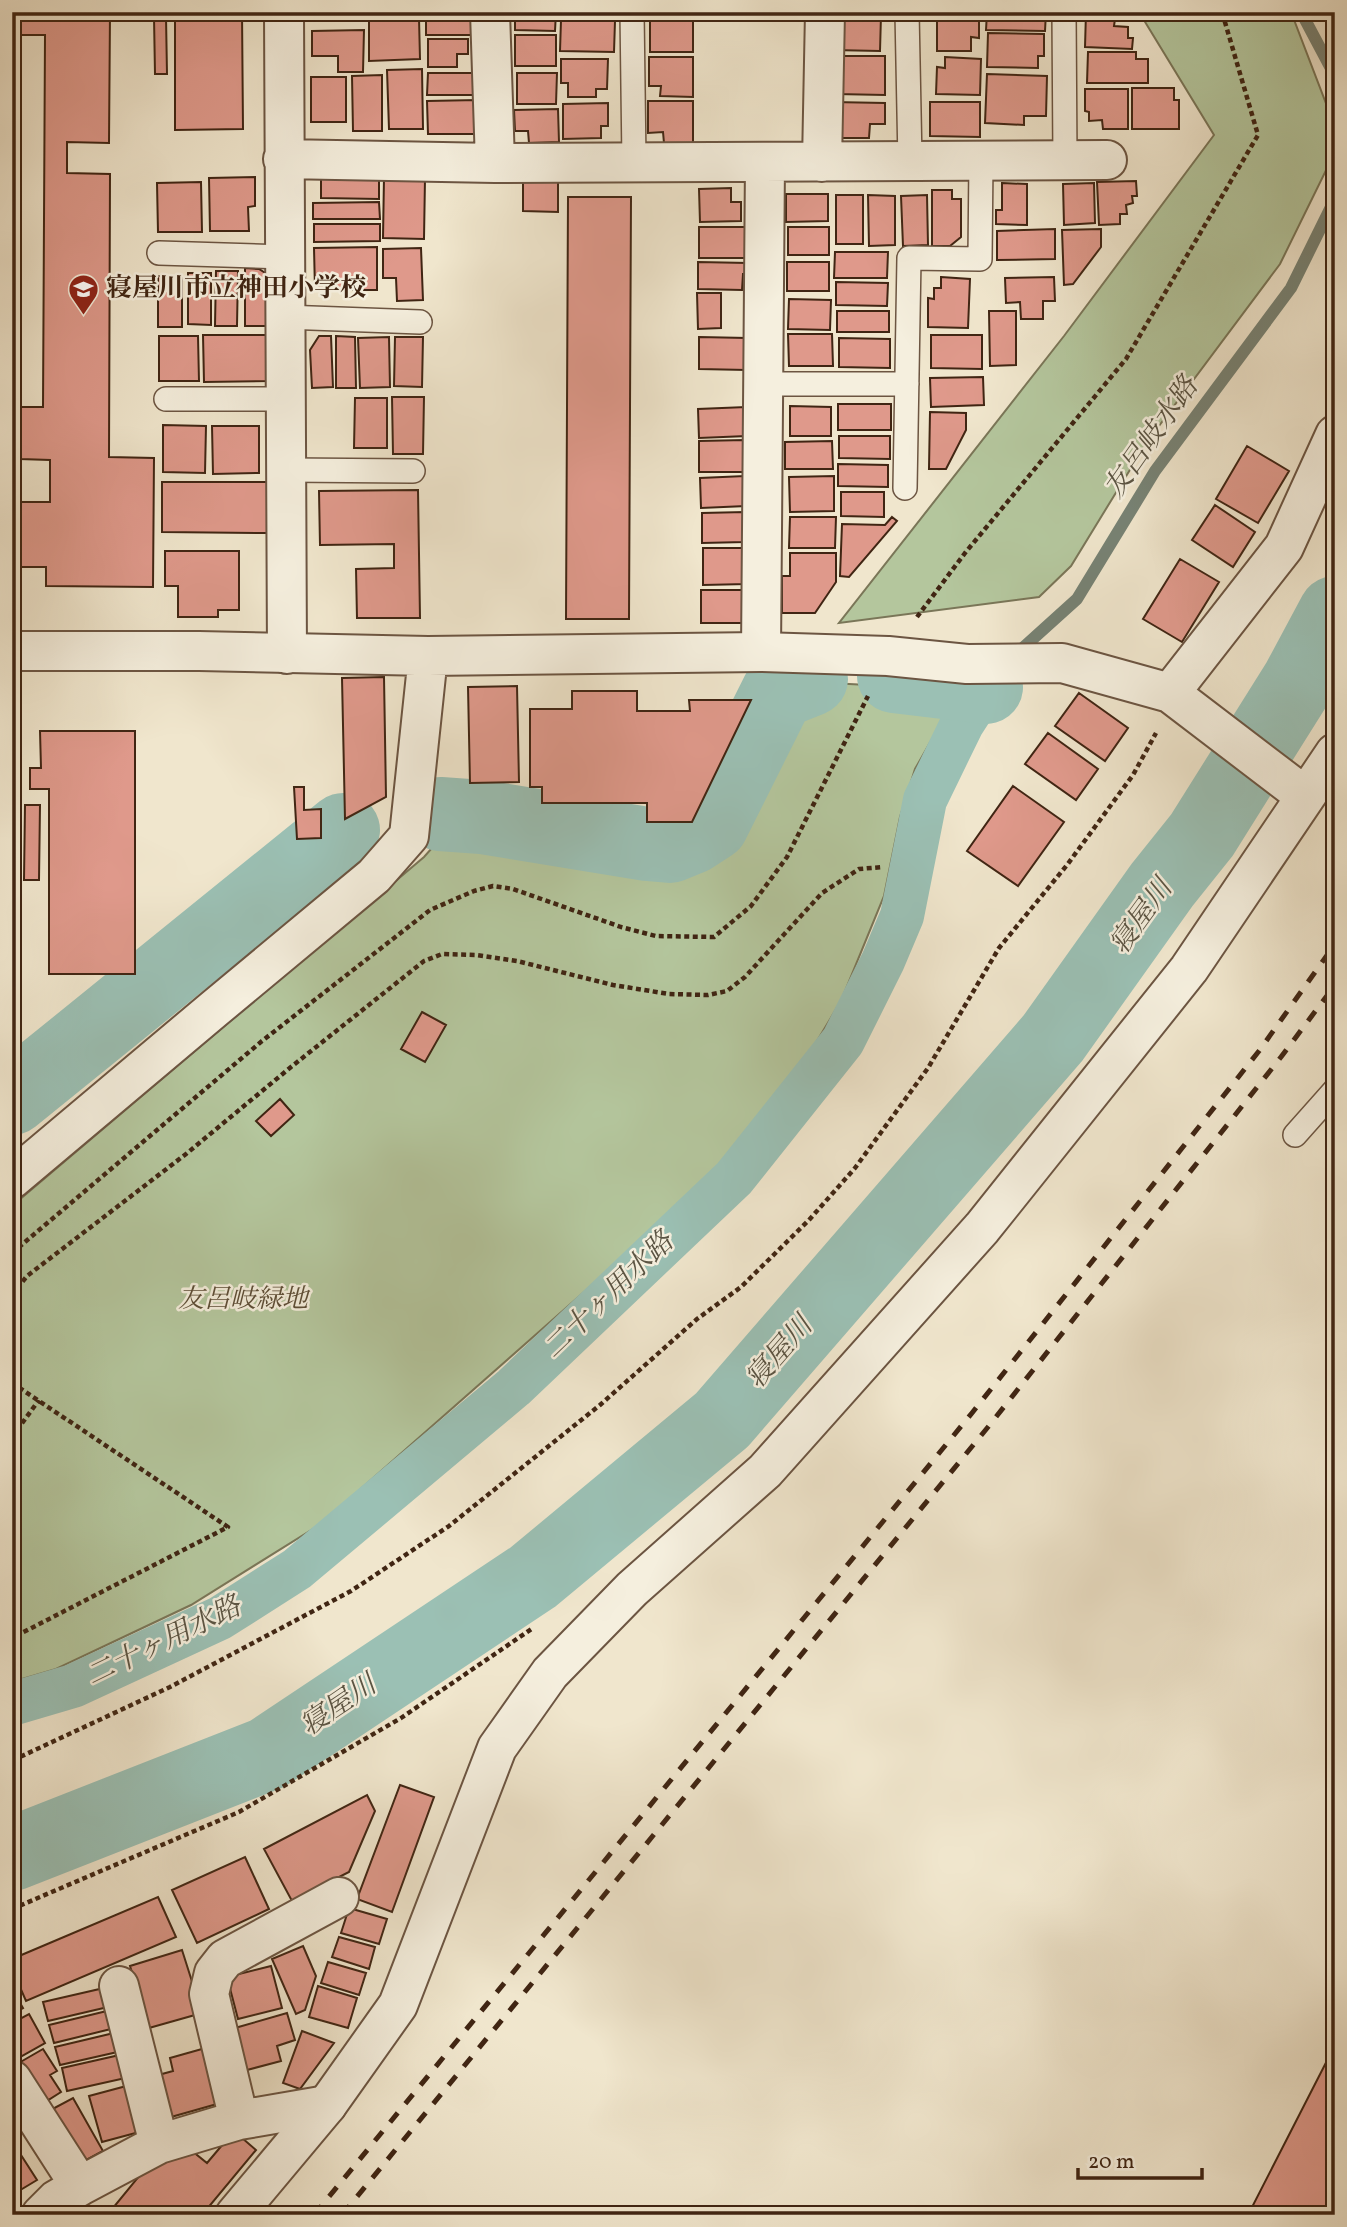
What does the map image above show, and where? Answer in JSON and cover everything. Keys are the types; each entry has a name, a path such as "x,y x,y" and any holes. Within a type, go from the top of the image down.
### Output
{"street":[{"path":"284,12 287,654"},
{"path":"490,12 495,163"},
{"path":"822,162 825,12"},
{"path":"284,159 495,163 1107,160"},
{"path":"761,652 765,162"},
{"path":"1170,693 1284,547 1335,435"},
{"path":"12,651 199,651 428,656 761,652 888,656 967,664 1062,663 1170,693 1305,796"},
{"path":"12,1179 374,876 409,836 428,656"},
{"path":"234,2215 327,2105 398,2005 497,1748 550,1674 632,1589 765,1471 982,1228 1189,969 1335,753"},
{"path":"239,2120 209,1994 214,1973 225,1959 339,1897"},
{"path":"119,1986 159,2144"},
{"path":"12,2080 80,2186"},
{"path":"41,2215 56,2200 159,2144 239,2120 327,2105"}],"lane":[{"path":"632,12 634,162"},
{"path":"907,12 910,162"},
{"path":"1064,12 1065,161"},
{"path":"905,488 909,258 980,259 981,161"},
{"path":"159,253 284,257"},
{"path":"284,317 420,322"},
{"path":"763,384 907,384"},
{"path":"166,399 285,400"},
{"path":"286,470 413,471"},
{"path":"1295,1135 1335,1090"}],"path":[{"path":"12,1253 262,1041 429,910 493,886 513,889 621,927 656,936 714,937 751,906 787,857 888,656 965,553 1126,359 1258,135 1222,12"},
{"path":"12,1758 22,1756 170,1687 351,1591 449,1526 600,1405 697,1319 741,1287 809,1220 855,1168 928,1068 999,948 1067,865 1133,775 1155,735 1170,693"},
{"path":"12,1294 27,1276 186,1154 424,961 442,954 476,955 517,961 613,985 669,994 708,995 727,991 746,976 822,893 859,869 883,867"},
{"path":"12,1382 228,1527 12,1638"},
{"path":"12,1437 39,1400"},
{"path":"12,1620 19,1634"},
{"path":"12,1909 239,1812 401,1718 543,1622"}],"green space":[{"path":"1139,12 1291,12 1335,127 1335,152 1280,264 1147,442 1071,566 1039,597 839,623 1064,336 1214,135"},
{"name":"友呂岐緑地","path":"812,682 960,690 915,769 900,817 884,896 841,1001 781,1101 693,1196 321,1524 191,1605 56,1669 12,1682 12,1206 424,857 432,848 439,819 446,816 481,819 671,850 714,827 781,694"}],"building":[{"path":"18,12 110,12 109,143 67,142 67,173 110,174 109,457 154,458 153,587 46,586 46,567 12,567 12,502 50,502 50,460 20,459 21,407 43,407 45,35 18,35"},
{"path":"175,12 242,12 243,129 175,130"},
{"path":"426,12 476,12 476,35 426,35"},
{"path":"515,12 556,12 555,31 515,30"},
{"path":"650,12 693,12 693,52 650,52"},
{"path":"714,12 783,12 783,16 714,15"},
{"path":"987,12 1046,12 1045,31 986,30"},
{"path":"1086,12 1106,12 1105,19 1115,19 1114,26 1128,27 1128,38 1133,38 1132,49 1085,47"},
{"path":"834,14 881,15 880,51 833,50"},
{"path":"937,15 979,16 979,38 971,37 971,51 937,51"},
{"path":"154,17 166,17 167,74 155,74"},
{"path":"419,18 420,59 369,61 369,19"},
{"path":"561,20 615,21 614,52 560,51"},
{"path":"364,30 363,72 338,72 338,56 312,56 312,31"},
{"path":"988,33 1044,34 1044,56 1038,56 1038,68 987,67"},
{"path":"515,35 556,35 556,66 515,66"},
{"path":"428,39 468,39 468,54 457,54 457,67 428,67"},
{"path":"1088,52 1136,52 1136,59 1148,59 1148,83 1087,83"},
{"path":"836,56 885,56 885,95 836,94"},
{"path":"649,57 693,57 693,97 660,96 661,86 649,86"},
{"path":"945,57 981,59 980,95 936,94 937,67 945,68"},
{"path":"561,59 608,59 607,89 596,89 596,97 568,97 568,83 561,83"},
{"path":"422,69 423,129 389,129 387,70"},
{"path":"428,73 478,73 478,95 427,95"},
{"path":"517,73 557,73 556,104 517,104"},
{"path":"987,74 1047,76 1046,116 1024,116 1024,125 985,123"},
{"path":"382,75 382,131 353,131 352,76"},
{"path":"311,77 346,77 346,122 311,122"},
{"path":"1132,88 1174,88 1174,100 1179,100 1179,129 1132,129"},
{"path":"1085,89 1128,89 1128,129 1103,129 1102,120 1089,121 1089,112 1085,111"},
{"path":"478,100 479,134 428,134 427,101"},
{"path":"648,101 693,101 693,143 664,143 663,132 648,133"},
{"path":"832,102 885,103 885,124 870,124 869,138 832,138"},
{"path":"930,102 980,102 980,137 930,136"},
{"path":"608,103 608,126 601,126 601,138 563,139 563,104"},
{"path":"558,109 559,142 529,143 528,131 515,131 514,110"},
{"path":"523,175 558,176 558,212 523,211"},
{"path":"255,177 255,206 248,207 249,231 210,231 209,178"},
{"path":"384,177 425,178 424,239 383,238"},
{"path":"321,178 379,178 379,199 321,198"},
{"path":"1136,181 1137,196 1132,196 1133,203 1126,205 1127,214 1120,214 1120,224 1099,225 1097,182"},
{"path":"201,182 202,232 158,232 157,183"},
{"path":"1002,183 1027,184 1027,225 996,224 996,210 1002,210"},
{"path":"1094,183 1095,223 1064,225 1063,184"},
{"path":"731,188 731,202 741,202 741,221 700,222 699,189"},
{"path":"932,190 952,190 952,199 961,199 961,237 950,246 932,246"},
{"path":"786,194 828,194 828,221 786,222"},
{"path":"836,195 863,195 863,244 836,244"},
{"path":"868,195 895,196 895,245 869,246"},
{"path":"927,195 928,245 903,246 901,196"},
{"path":"568,197 631,197 629,619 566,619"},
{"path":"379,202 380,219 313,219 313,203"},
{"path":"314,224 380,224 380,241 314,242"},
{"path":"699,227 748,227 747,258 699,258"},
{"path":"788,227 829,227 829,255 788,255"},
{"path":"1055,229 1055,259 997,260 997,231"},
{"path":"1101,229 1101,247 1073,284 1064,285 1062,230"},
{"path":"377,247 377,290 315,290 314,248"},
{"path":"421,248 423,300 397,301 396,278 383,278 383,249"},
{"path":"835,252 888,252 887,278 834,278"},
{"path":"698,262 748,263 748,274 743,274 742,290 698,289"},
{"path":"787,262 829,262 829,291 787,291"},
{"path":"245,268 259,269 270,276 270,326 245,326"},
{"path":"216,271 238,271 237,326 215,326"},
{"path":"188,273 211,273 211,325 188,324"},
{"path":"158,276 182,276 182,327 158,327"},
{"path":"941,277 970,279 968,328 928,327 928,298 934,299 934,288 941,288"},
{"path":"1054,277 1055,301 1043,301 1043,319 1021,319 1020,302 1006,303 1005,278"},
{"path":"836,282 888,283 887,306 836,305"},
{"path":"697,293 721,293 721,328 698,329"},
{"path":"789,299 831,300 830,330 788,329"},
{"path":"837,311 889,311 889,332 837,332"},
{"path":"989,311 1016,311 1016,365 990,366"},
{"path":"788,334 832,334 833,366 789,366"},
{"path":"203,335 268,335 269,381 204,382"},
{"path":"931,335 982,335 982,369 931,368"},
{"path":"159,336 198,336 199,381 159,381"},
{"path":"319,336 331,336 333,387 312,388 310,350"},
{"path":"336,336 355,337 356,388 336,388"},
{"path":"389,337 390,387 360,388 358,338"},
{"path":"395,337 423,337 422,387 394,386"},
{"path":"699,337 747,338 747,370 699,369"},
{"path":"839,338 890,339 890,368 839,367"},
{"path":"983,377 984,405 931,407 930,378"},
{"path":"392,397 424,397 423,454 393,454"},
{"path":"355,398 387,398 387,448 354,448"},
{"path":"838,404 891,404 891,430 838,430"},
{"path":"790,406 831,407 831,436 790,436"},
{"path":"746,407 747,436 699,438 698,409"},
{"path":"930,412 966,413 966,430 946,469 929,469"},
{"path":"163,425 206,426 205,473 163,472"},
{"path":"212,426 259,426 259,473 213,474"},
{"path":"839,436 890,436 890,459 839,458"},
{"path":"745,440 746,472 699,472 699,441"},
{"path":"832,441 833,469 785,469 785,442"},
{"path":"1247,446 1289,471 1258,523 1216,499"},
{"path":"838,464 888,465 888,487 838,486"},
{"path":"745,476 746,506 701,508 700,478"},
{"path":"834,476 834,511 790,512 789,477"},
{"path":"162,482 267,482 267,533 162,532"},
{"path":"418,490 420,618 357,618 356,569 394,568 394,544 320,545 319,491"},
{"path":"841,492 884,492 884,517 841,516"},
{"path":"1215,505 1255,532 1233,567 1192,540"},
{"path":"745,512 745,542 702,543 702,513"},
{"path":"790,517 836,517 835,548 789,548"},
{"path":"892,517 897,521 849,577 840,576 842,524 885,525"},
{"path":"703,548 747,548 747,584 703,585"},
{"path":"165,551 239,551 239,610 218,610 218,617 178,617 178,586 165,586"},
{"path":"790,553 836,553 836,582 815,613 782,613 782,576 790,576"},
{"path":"1180,559 1219,582 1182,642 1143,619"},
{"path":"701,590 749,590 748,623 701,623"},
{"path":"384,677 386,797 345,819 342,678"},
{"path":"517,686 519,782 470,783 468,687"},
{"path":"572,691 637,691 637,711 690,711 689,700 751,700 692,822 647,822 647,803 542,803 542,787 530,787 530,709 572,709"},
{"path":"1079,693 1128,728 1105,761 1055,726"},
{"path":"40,731 135,731 135,974 49,974 49,789 30,789 30,768 41,768"},
{"path":"1048,733 1098,769 1076,800 1025,764"},
{"path":"1013,786 1064,822 1018,886 967,851"},
{"path":"294,787 304,787 304,810 321,809 321,838 297,839"},
{"path":"25,805 40,805 39,880 24,880"},
{"path":"422,1012 446,1025 425,1062 401,1049"},
{"path":"280,1099 294,1115 271,1136 256,1121"},
{"path":"400,1785 434,1797 392,1912 357,1899"},
{"path":"367,1795 375,1811 349,1872 292,1901 264,1849"},
{"path":"245,1857 269,1909 197,1943 172,1890"},
{"path":"158,1897 176,1937 26,2001 12,1969 12,1959"},
{"path":"349,1908 387,1919 379,1944 341,1933"},
{"path":"339,1937 375,1947 369,1969 332,1957"},
{"path":"303,1946 316,1976 305,2010 296,2014 272,1959"},
{"path":"182,1950 202,2013 149,2028 130,1966"},
{"path":"328,1962 366,1973 359,1995 321,1983"},
{"path":"271,1966 282,2008 238,2019 227,1977"},
{"path":"318,1986 357,1998 348,2028 309,2017"},
{"path":"104,1988 108,2007 48,2021 43,2002"},
{"path":"12,1989 23,2008 12,2014"},
{"path":"111,2010 115,2028 54,2043 49,2025"},
{"path":"287,2013 295,2040 277,2046 281,2061 247,2070 235,2028"},
{"path":"29,2014 45,2043 13,2061 12,2023"},
{"path":"302,2031 334,2043 300,2089 283,2083"},
{"path":"118,2032 122,2051 60,2065 55,2047"},
{"path":"1335,2045 1335,2203 1329,2215 1248,2215"},
{"path":"209,2047 224,2102 164,2119 151,2077 173,2071 170,2058"},
{"path":"43,2049 57,2071 50,2075 61,2092 42,2104 17,2064"},
{"path":"124,2054 130,2077 67,2091 62,2068"},
{"path":"130,2085 143,2131 102,2142 89,2096"},
{"path":"73,2098 103,2151 77,2165 47,2112"},
{"path":"234,2131 256,2150 202,2215 108,2214 144,2170 192,2151 207,2163"},
{"path":"12,2141 37,2180 12,2195"}],"waterway":[{"name":"友呂岐水路","path":"1301,12 1335,76"},
{"name":"友呂岐水路","path":"1016,654 1077,599 1155,471 1291,288 1335,199"},
{"name":"寝屋川","path":"12,1854 267,1754 533,1577 722,1420 1053,1038 1162,885 1202,835 1298,682 1335,613"},
{"name":"友呂岐水路","path":"986,687 1001,670"},
{"path":"894,676 986,687"},
{"path":"440,814 482,817 670,846 692,837 712,824 778,692 811,679"},
{"name":"二十ヶ用水路","path":"12,1704 73,1686 220,1618 297,1569 514,1387 734,1178 843,1041 902,916 925,800 962,724 986,687"},
{"path":"12,1098 343,830"}],"railway":[{"path":"314,2215 972,1413 1259,1051 1335,944"},
{"path":"342,2215 988,1427 1335,985"}],"place":[{"name":"寝屋川市立神田小学校","path":"83,316"}]}
